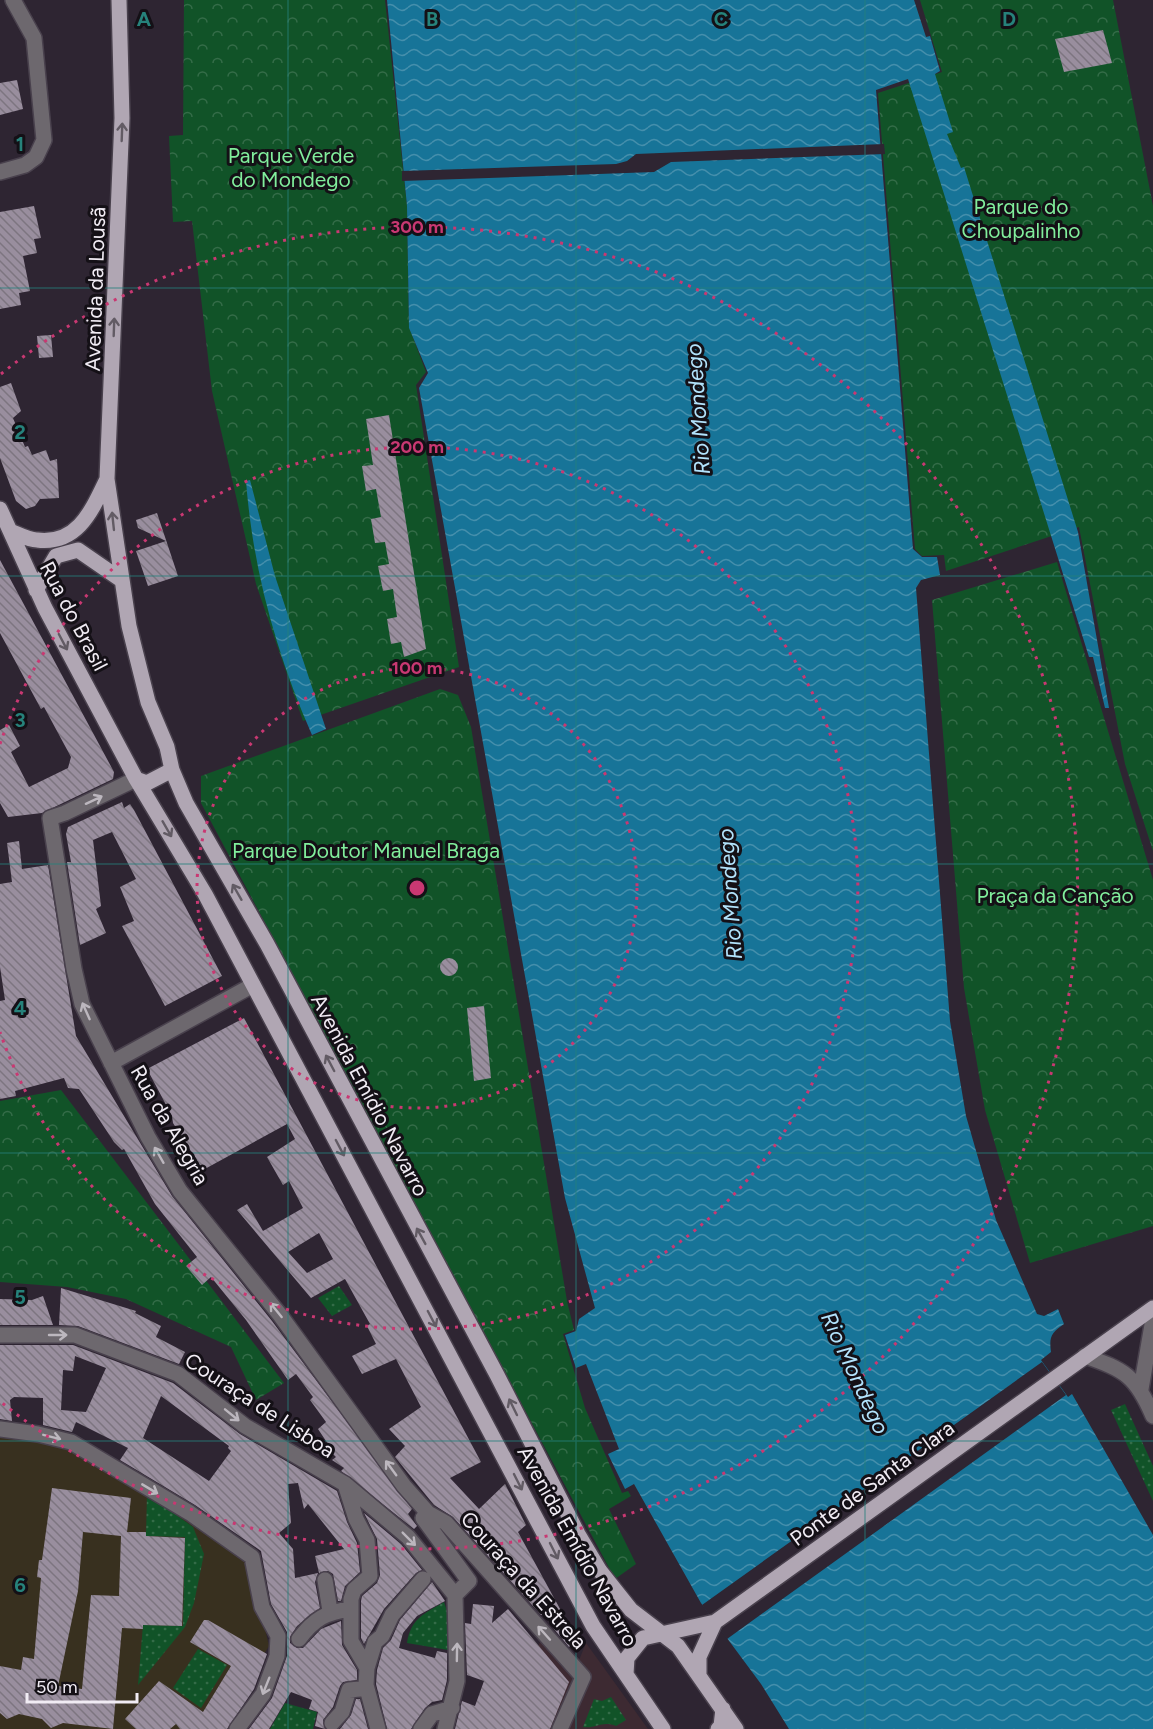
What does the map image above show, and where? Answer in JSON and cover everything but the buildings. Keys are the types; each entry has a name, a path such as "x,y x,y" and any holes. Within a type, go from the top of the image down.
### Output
{"main road":[{"name":"Avenida da Lousã","path":"119,0 123,118 107,480 120,579"},
{"path":"10,531 37,540 74,533 91,512 107,480"},
{"name":"Rua do Brasil","path":"0,509 36,590 116,741"},
{"path":"36,590 56,556 78,550 120,579"},
{"name":"Avenida Emídio Navarro","path":"120,579 148,702 167,747 172,770 186,803 267,944 497,1375 578,1534 600,1571 631,1610 664,1632 678,1646 699,1676"},
{"name":"Avenida Emídio Navarro","path":"116,741 136,779 205,894 588,1617 663,1729"},
{"path":"136,779 147,783 172,770"},
{"name":"Ponte de Santa Clara","path":"715,1622 1153,1308"},
{"path":"626,1674 627,1658 634,1645 643,1638 715,1622"},
{"path":"715,1622 699,1657 699,1676 736,1729"},
{"path":"718,1729 722,1726 723,1709"}],"street":[{"path":"0,172 25,165 36,157 44,140 34,38 12,0"},
{"name":"Rua da Alegria","path":"136,779 66,813 50,818 74,969 82,1004 148,1137 180,1191 280,1315 404,1486 428,1513"},
{"path":"111,1063 253,985"},
{"path":"1141,1389 1153,1319"},
{"name":"Couraça de Lisboa","path":"0,1335 75,1335 178,1374 245,1426 345,1484 408,1537 455,1595"},
{"path":"1085,1356 1118,1368 1141,1389 1153,1416"},
{"path":"0,1429 38,1434 71,1442 208,1524 252,1557 262,1607 278,1636 277,1656 263,1694 237,1729"},
{"path":"345,1484 356,1520 367,1540 370,1576 354,1590 351,1609 351,1641 367,1668"},
{"name":"Couraça da Estrela","path":"455,1595 469,1581 423,1518 428,1513 446,1523 583,1677 560,1729"},
{"path":"378,1729 366,1685 367,1668 375,1642 382,1636 392,1615 423,1579"},
{"path":"325,1580 330,1611"},
{"path":"445,1729 452,1708 457,1680 455,1595"},
{"path":"299,1639 313,1621 330,1611 351,1609"},
{"path":"332,1723 342,1712 349,1690 360,1689"},
{"path":"421,1729 432,1714 452,1708"}],"shaded area":[{"path":"0,1434 70,1446 185,1516 250,1565 269,1646 219,1729 0,1729"},
{"path":"541,1640 573,1675 586,1643 648,1729 500,1729"}],"green space":[{"name":"Parque Verde do Mondego","path":"184,0 385,0 407,206 409,327 426,372 416,385 459,667 303,721 256,584 212,391 192,221 173,222 169,136 183,135"},
{"name":"Parque do Choupalinho","path":"920,0 1113,0 1153,206 1153,851 1125,764 1079,527 946,571 944,555 922,556 915,549 878,93 942,72"},
{"name":"Praça da Canção","path":"1057,562 1153,880 1153,1226 1030,1263 985,1110 964,988 932,600"},
{"name":"Parque Doutor Manuel Braga","path":"440,689 458,695 471,727 567,1301 574,1330 563,1334 585,1408 622,1493 628,1491 631,1496 609,1509 636,1564 615,1579 201,803 201,776"},
{"path":"61,1090 284,1383 256,1400 231,1347 126,1299 67,1287 0,1282 0,1101"},
{"path":"339,1286 352,1305 332,1316 318,1298"},
{"path":"1125,1404 1153,1466 1153,1501 1111,1410"},
{"path":"147,1494 193,1527 204,1554 194,1603 185,1627 138,1685 143,1625 183,1626 185,1537 146,1536"},
{"path":"444,1602 448,1614 448,1650 407,1643 415,1622"},
{"path":"198,1649 227,1665 201,1708 173,1688"},
{"path":"611,1697 626,1720 616,1726 607,1724 583,1727 594,1699 602,1701"},
{"path":"285,1703 317,1712 313,1729 270,1729"}],"water":[{"name":"Rio Mondego","path":"387,0 914,0 926,37 930,36 940,71 935,74 953,132 947,134 961,168 964,167 1078,532 1109,708 1105,708 1093,657 1089,657 908,79 876,90 913,549 922,557 937,557 940,575 921,580 916,588 950,1021 966,1116 996,1220 1037,1314 1044,1316 1058,1309 1064,1324 1052,1336 1051,1352 1041,1360 1068,1397 1072,1394 1153,1535 1153,1729 789,1729 761,1684 701,1603 634,1484 625,1489 608,1454 619,1449 586,1364 576,1368 565,1335 576,1331 579,1319 595,1308 565,1198 419,388 428,373 409,328 407,206"},
{"path":"250,480 275,576 326,729 312,735 287,673 260,579 249,514 246,481"}],"pier":[{"path":"884,144 885,154 671,162 654,172 402,181 402,171 616,164 627,161 636,154"},
{"path":"1042,1362 1066,1395 727,1639 702,1605"}]}
